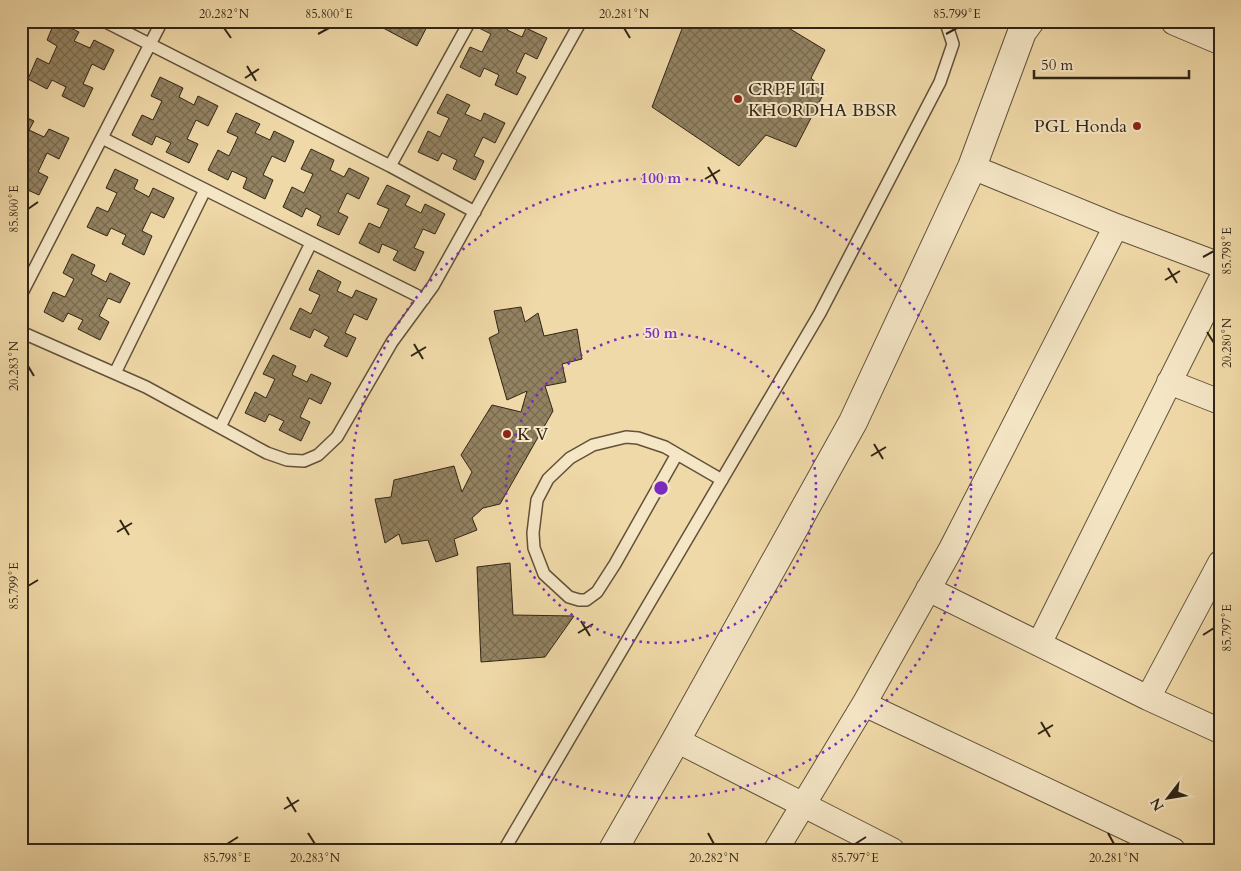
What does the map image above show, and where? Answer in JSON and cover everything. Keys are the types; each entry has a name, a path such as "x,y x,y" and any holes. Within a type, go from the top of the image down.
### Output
{"street":[{"path":"1174,21 1220,40"},
{"path":"613,850 853,422 972,167 1024,25"},
{"path":"972,167 1116,226 1220,265"},
{"path":"776,850 864,704 957,538 1116,226"},
{"path":"1039,644 1220,281"},
{"path":"1169,382 1220,402"},
{"path":"1148,698 1220,562"},
{"path":"928,589 1148,698 1220,731"},
{"path":"864,704 1173,850"},
{"path":"676,740 892,850"}],"lane":[{"path":"104,21 390,166 475,212"},
{"path":"21,295 162,21"},
{"path":"390,166 470,21"},
{"path":"21,332 146,387 267,453 287,460 304,461 318,455 337,436 392,342 433,286 581,21"},
{"path":"504,850 820,313 940,82 953,44 944,21"},
{"path":"102,138 424,300"},
{"path":"115,373 205,190"},
{"path":"220,427 311,243"},
{"path":"677,454 615,564 597,592 586,600 569,597 544,574 534,548 533,533 536,500 548,479 570,458 593,445 626,437 638,438 664,447 677,454 722,480"}],"building":[{"path":"55,21 79,32 74,41 90,48 94,40 114,50 104,70 92,64 83,84 93,88 84,107 62,96 66,87 52,80 47,89 28,79 37,58 49,64 57,46 47,40"},
{"path":"370,21 430,21 417,46"},
{"path":"483,21 511,21 507,30 522,37 526,28 547,38 537,59 525,53 516,72 526,77 517,95 495,85 499,75 484,68 480,77 460,67 470,47 482,52 491,34 479,28"},
{"name":"CRPF ITI KHORDHA BBSR","path":"685,21 777,21 825,50 811,78 825,91 796,147 766,135 739,166 652,107"},
{"path":"160,77 183,88 179,97 194,105 198,96 218,106 208,126 196,120 187,139 198,144 189,163 166,152 171,143 156,136 152,145 132,135 142,115 153,120 162,101 151,96"},
{"path":"447,94 470,105 465,114 481,121 484,113 505,123 495,143 483,137 474,156 484,161 475,180 453,169 457,160 442,153 438,161 418,152 428,131 440,137 449,118 437,113"},
{"path":"236,113 260,124 255,133 270,140 274,131 294,141 285,162 272,156 263,175 273,180 265,199 243,188 247,178 232,171 228,180 208,170 218,150 229,156 238,137 227,132"},
{"path":"21,115 34,121 29,130 44,137 49,129 69,138 59,159 47,153 38,172 48,177 39,195 21,187"},
{"path":"311,149 334,160 330,170 344,177 349,168 369,178 359,199 347,193 338,212 348,217 339,235 317,225 321,216 306,208 302,217 283,207 292,187 304,193 313,174 301,169"},
{"path":"115,169 138,180 134,189 149,197 153,188 174,198 164,218 151,212 142,231 152,236 144,255 122,244 126,235 111,228 107,236 87,227 97,207 108,212 117,193 106,188"},
{"path":"387,185 410,196 405,205 421,213 425,204 445,214 435,234 423,229 414,248 424,252 415,271 393,260 398,251 382,244 379,253 359,243 369,223 380,228 389,209 377,204"},
{"path":"72,254 95,265 91,274 106,282 110,273 130,283 120,303 108,298 99,316 109,322 100,340 78,329 83,320 68,313 63,322 44,312 53,292 65,297 74,279 63,273"},
{"path":"318,270 341,282 337,291 352,298 356,290 377,299 367,320 354,314 345,333 356,338 347,357 324,346 329,337 314,329 310,338 290,329 300,308 311,314 320,295 309,290"},
{"name":"K V","path":"521,307 525,322 538,313 544,336 577,329 582,359 562,364 566,382 545,386 553,411 500,504 483,508 472,518 477,530 454,539 458,555 436,562 428,540 402,544 399,534 385,543 375,499 391,497 394,480 454,466 462,492 472,472 461,455 492,405 521,412 527,391 507,400 489,338 499,333 494,311"},
{"path":"273,355 296,366 292,375 307,382 311,374 331,383 321,404 309,398 300,417 310,422 301,441 279,430 284,421 269,414 265,422 245,413 255,392 266,398 275,379 263,374"},
{"path":"510,563 513,615 574,616 545,657 481,662 477,567"}],"place":[{"name":"CRPF ITI KHORDHA BBSR","path":"738,99"},
{"name":"PGL Honda","path":"1137,126"},
{"name":"K V","path":"507,434"}]}
